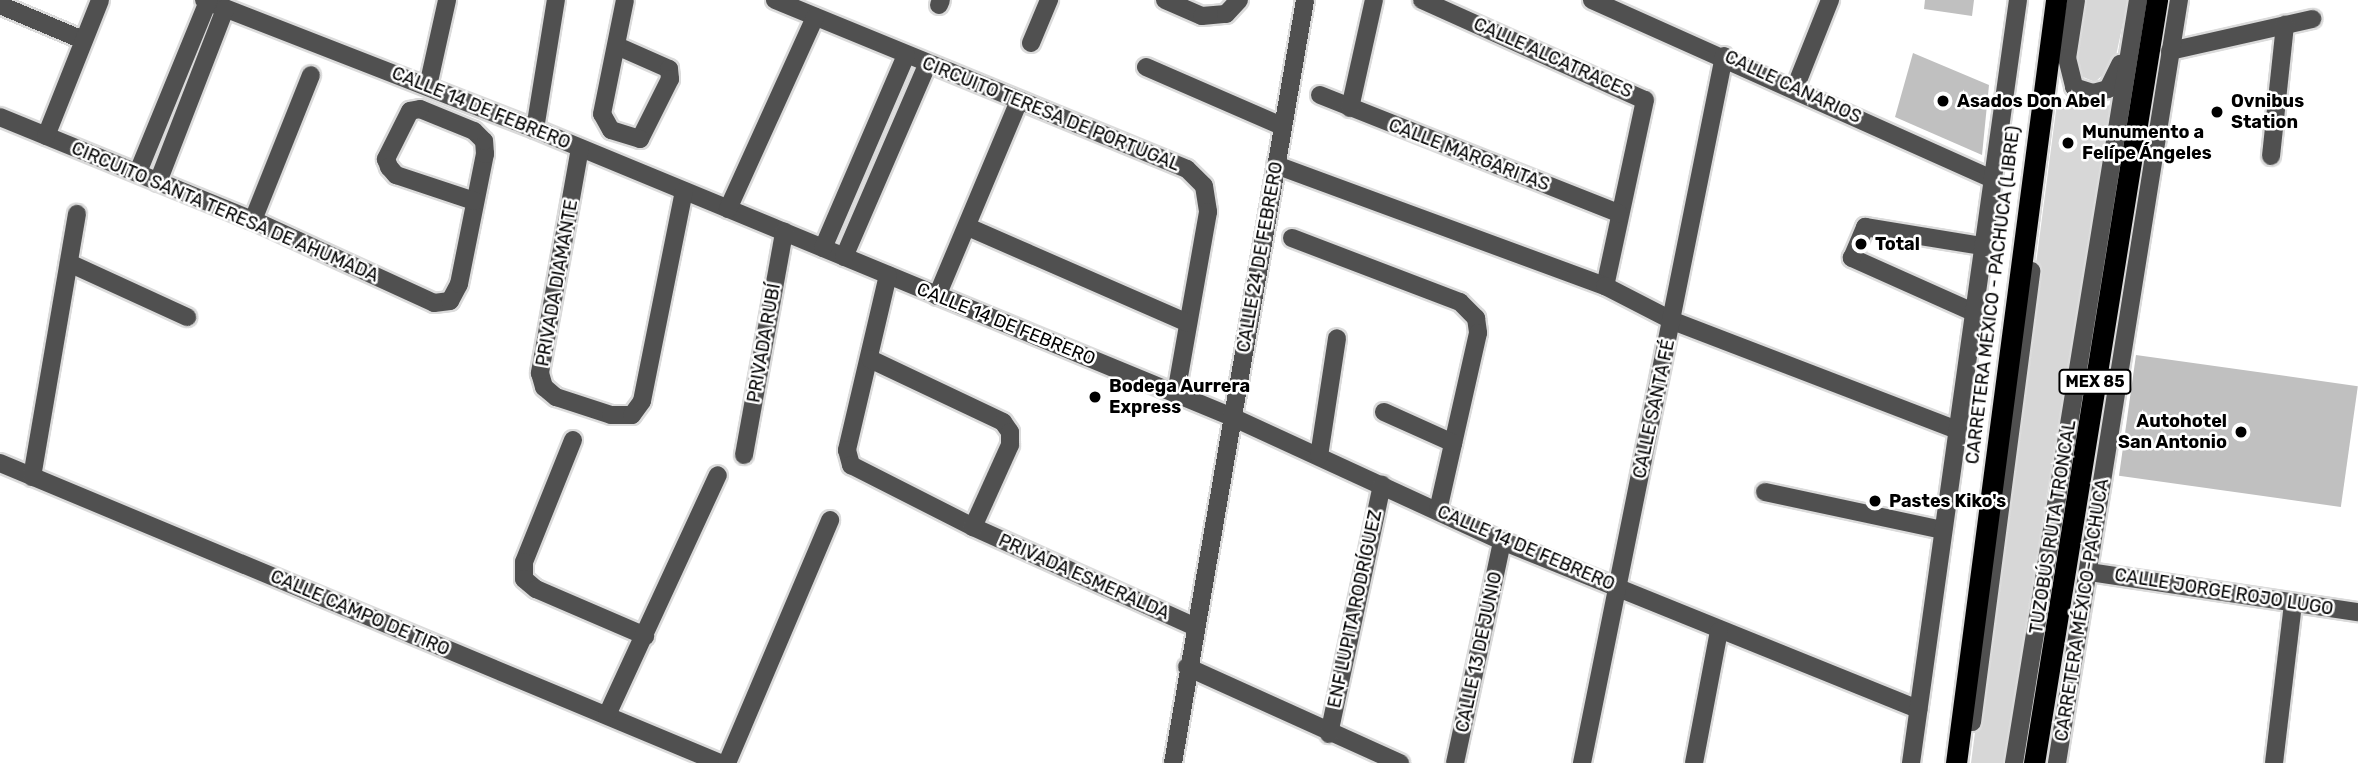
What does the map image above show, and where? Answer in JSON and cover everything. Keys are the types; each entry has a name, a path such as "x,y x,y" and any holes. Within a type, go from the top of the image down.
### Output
{"highway":[{"name":"CARRETERA MÉXICO - PACHUCA (LIBRE)","path":"1956,763 2056,0"},
{"name":"MEX 85","path":"2034,763 2157,0"}],"street":[{"path":"46,136 100,0"},
{"path":"428,86 447,0"},
{"path":"535,129 556,0"},
{"path":"617,46 669,69 670,79 640,139 611,130 602,114 625,0"},
{"name":"CIRCUITO TERESA DE PORTUGAL","path":"775,0 1018,103 1187,169 1204,186 1208,212 1176,394"},
{"path":"1031,43 1049,0"},
{"path":"1165,0 1202,16 1226,14 1239,0"},
{"name":"CALLE 24 DE FEBRERO","path":"1173,763 1187,667 1305,0"},
{"path":"1350,108 1374,0"},
{"name":"CALLE ALCATRACES","path":"1422,0 1645,100 1618,213"},
{"name":"CALLE CANARIOS","path":"1592,0 1724,55 1992,178"},
{"path":"1795,88 1830,0"},
{"path":"1911,763 2018,0"},
{"path":"1966,763 2066,0"},
{"path":"2076,0 2067,69 2074,87 2092,93 2114,84 2135,0"},
{"name":"TUZOBÚS RUTA TRONCAL","path":"2014,763 2135,0"},
{"name":"CARRETERA MÉXICO-PACHUCA","path":"2057,763 2090,572 2179,0"},
{"path":"138,172 206,1"},
{"name":"CALLE 14 DE FEBRERO","path":"206,1 535,129 1232,417 1502,541 1719,631 1918,709"},
{"path":"0,5 83,40"},
{"path":"158,182 225,9"},
{"path":"728,209 815,17"},
{"path":"2169,51 2312,19"},
{"path":"2271,156 2285,25"},
{"path":"823,248 906,55"},
{"name":"CALLE SANTA FÉ","path":"1582,763 1615,586 1673,321 1724,55"},
{"path":"844,257 927,65"},
{"path":"1146,67 1282,126"},
{"path":"253,220 312,75"},
{"name":"CALLE MARGARITAS","path":"1320,95 1618,213"},
{"path":"937,296 1018,103"},
{"path":"420,108 474,131 484,141 474,201 396,175 389,167 386,159 410,111 420,108"},
{"name":"CIRCUITO SANTA TERESA DE AHUMADA","path":"0,117 253,220 434,303 450,301 459,284 474,201"},
{"name":"PRIVADA DIAMANTE","path":"580,148 540,373 544,387 556,397 611,415 632,415 642,401 684,191"},
{"path":"1276,164 1605,286 1673,321 1957,430"},
{"path":"1605,286 1618,213"},
{"path":"32,477 76,214"},
{"path":"968,227 1188,323"},
{"path":"1973,312 1852,258 1865,228 1982,246"},
{"name":"PRIVADA RUBÍ","path":"744,454 783,232"},
{"path":"1292,238 1460,302 1476,318 1478,332 1438,511"},
{"path":"69,263 187,317"},
{"name":"PRIVADA ESMERALDA","path":"888,275 847,450 851,465 973,527 1195,627"},
{"path":"1319,456 1338,338"},
{"path":"870,359 1003,422 1010,432 1010,445 973,527"},
{"path":"1384,412 1454,443"},
{"path":"573,440 524,562 524,579 536,589 645,636"},
{"name":"CALLE CAMPO DE TIRO","path":"0,463 720,763"},
{"path":"607,715 718,475"},
{"name":"ENF LUPITA RODRÍGUEZ","path":"1329,734 1382,485"},
{"path":"1765,492 1943,530"},
{"path":"727,763 830,520"},
{"name":"CALLE 13 DE JUNIO","path":"1455,763 1502,541"},
{"name":"CALLE JORGE ROJO LUGO","path":"2090,572 2358,612"},
{"path":"2274,763 2293,603"},
{"path":"1693,763 1719,631"},
{"path":"1187,667 1329,734 1400,763"}],"shaded area":[{"path":"2080,0 2128,0 2114,65 2095,82 2078,75 2074,60"},
{"path":"2058,95 2081,110 2117,104 2010,763 1971,763"}],"building":[{"path":"1925,0 1974,0 1972,16 1924,9"},
{"name":"Asados Don Abel","path":"1913,53 1989,85 1982,155 1895,117"},
{"name":"Autohotel San Antonio","path":"2136,355 2358,386 2341,507 2119,476"}],"place":[{"name":"Asados Don Abel","path":"1943,101"},
{"name":"Ovnibus Station","path":"2217,112"},
{"name":"Munumento a Felípe Ángeles","path":"2068,143"},
{"name":"Total","path":"1861,244"},
{"name":"Bodega Aurrera Express","path":"1095,397"},
{"name":"Autohotel San Antonio","path":"2241,432"},
{"name":"Pastes Kiko's","path":"1875,501"}]}
